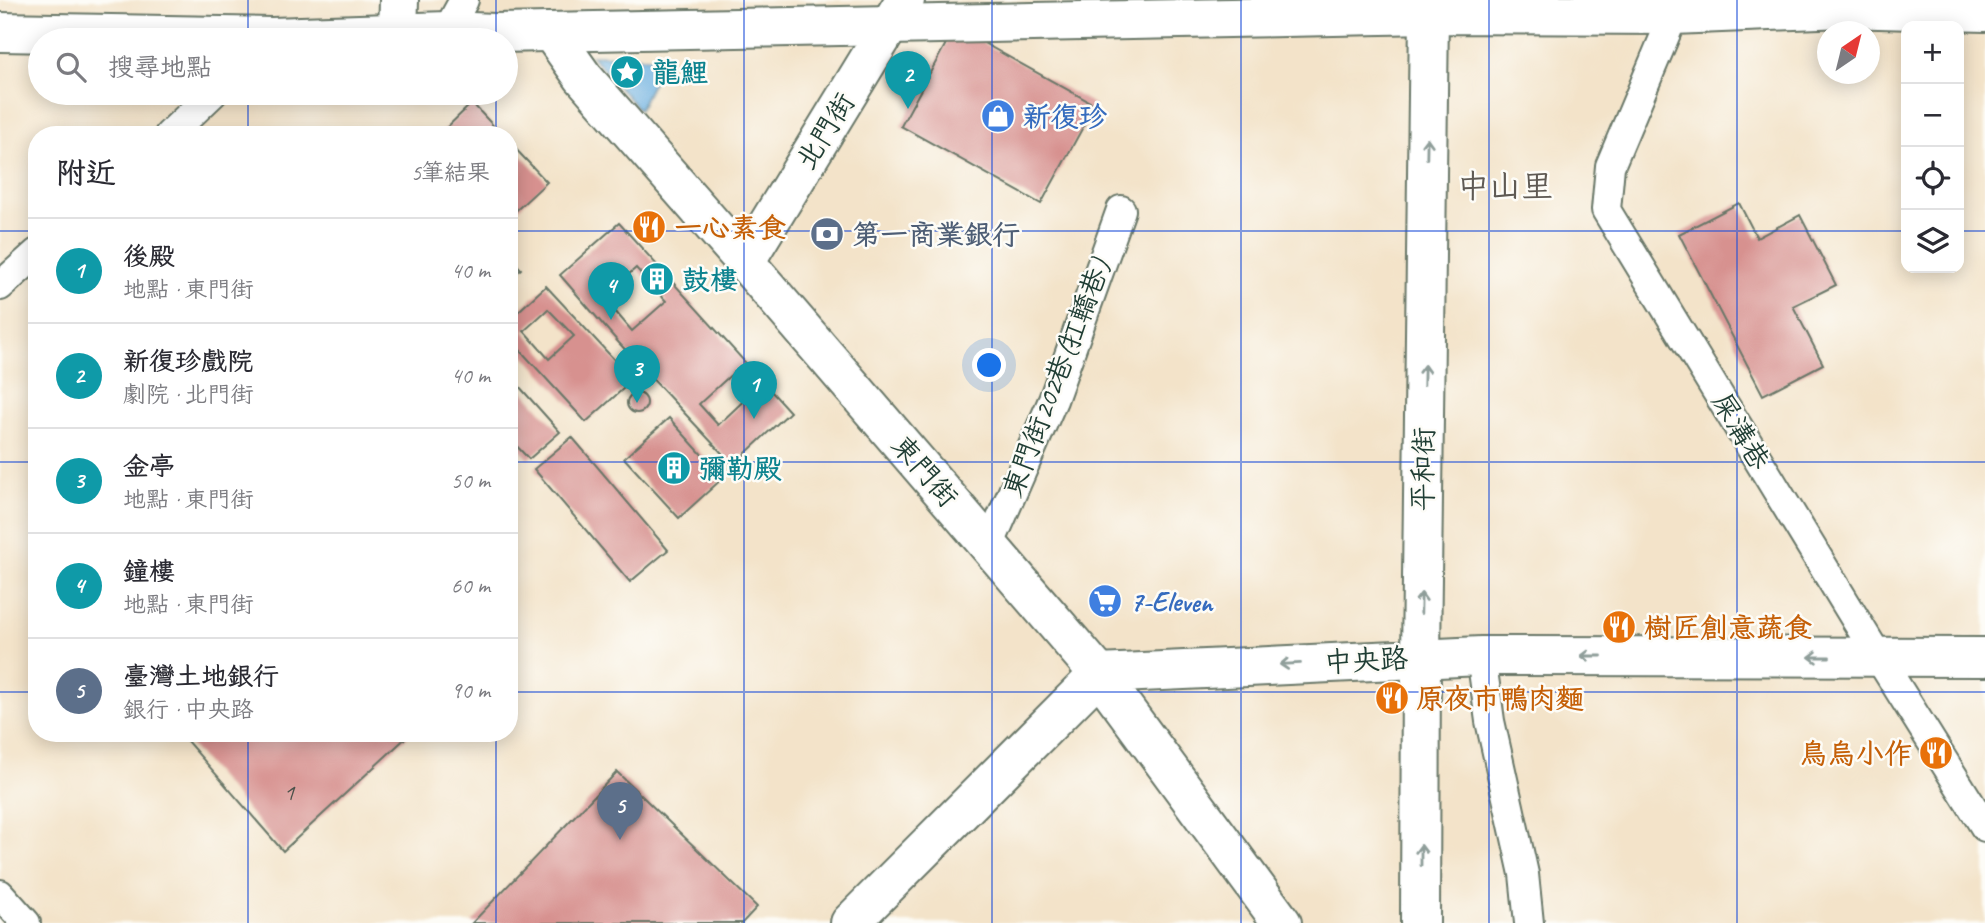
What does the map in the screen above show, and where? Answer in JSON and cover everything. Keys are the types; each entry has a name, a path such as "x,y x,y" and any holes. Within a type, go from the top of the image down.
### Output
{"street":[{"path":"331,28 398,17 456,16 551,32 897,13 1429,15 1677,8 1844,8 1985,12"},
{"name":"北門街","path":"745,262 897,13"},
{"name":"平和街","path":"1420,923 1429,15"},
{"path":"0,32 28,33"},
{"name":"東門街","path":"551,32 583,77 1099,674 1282,923"},
{"name":"中央路","path":"1099,674 1481,656 1985,657"},
{"path":"849,923 1099,674"}],"lane":[{"name":"屎溝巷","path":"1677,8 1610,166 1606,210 1985,827"},
{"path":"178,126 200,105"},
{"name":"東門街202巷(扛轎巷)","path":"989,546 1053,400 1121,210"},
{"path":"0,286 28,261"},
{"path":"1481,656 1490,721 1524,874 1529,923"},
{"path":"0,894 26,923"}],"water":[{"path":"591,55 665,58 639,110"}],"building":[{"name":"新復珍","path":"955,27 1095,105 1041,204 901,126"},
{"path":"470,105 474,105 494,126 448,126"},
{"path":"518,151 547,182 518,209"},
{"path":"1739,203 1757,238 1800,215 1836,285 1793,306 1823,364 1763,395 1679,234"},
{"path":"619,223 790,412 733,465 619,343 560,275","holes":["636,268 666,301 632,331 603,297","734,372 752,393 718,425 699,404"]},
{"path":"546,286 633,380 586,422 518,348 518,312","holes":["548,309 574,336 549,359 524,331"]},
{"path":"518,385 560,432 529,459 518,447"},
{"path":"637,393 644,396 647,403 644,410 637,413 630,410 627,403 630,396"},
{"name":"彌勒殿","path":"669,418 723,478 679,518 624,458"},
{"path":"572,437 668,550 630,582 534,469"},
{"path":"188,742 401,742 283,851"},
{"path":"617,772 757,907 742,923 472,923"}],"place":[{"name":"龍鯉","path":"627,72"},
{"name":"新復珍戲院","path":"908,109"},
{"name":"新復珍","path":"998,116"},
{"name":"一心素食","path":"649,227"},
{"name":"第一商業銀行","path":"827,234"},
{"name":"鼓樓","path":"657,279"},
{"name":"鐘樓","path":"611,320"},
{"name":"金亭","path":"637,403"},
{"name":"後殿","path":"754,419"},
{"name":"彌勒殿","path":"674,468"},
{"name":"7-Eleven","path":"1105,601"},
{"name":"樹匠創意蔬食","path":"1619,627"},
{"name":"原夜市鴨肉麵","path":"1392,698"},
{"name":"鳥烏小作","path":"1936,753"},
{"name":"臺灣土地銀行","path":"620,840"}],"district":[{"name":"中山里","path":"1505,186"}]}
